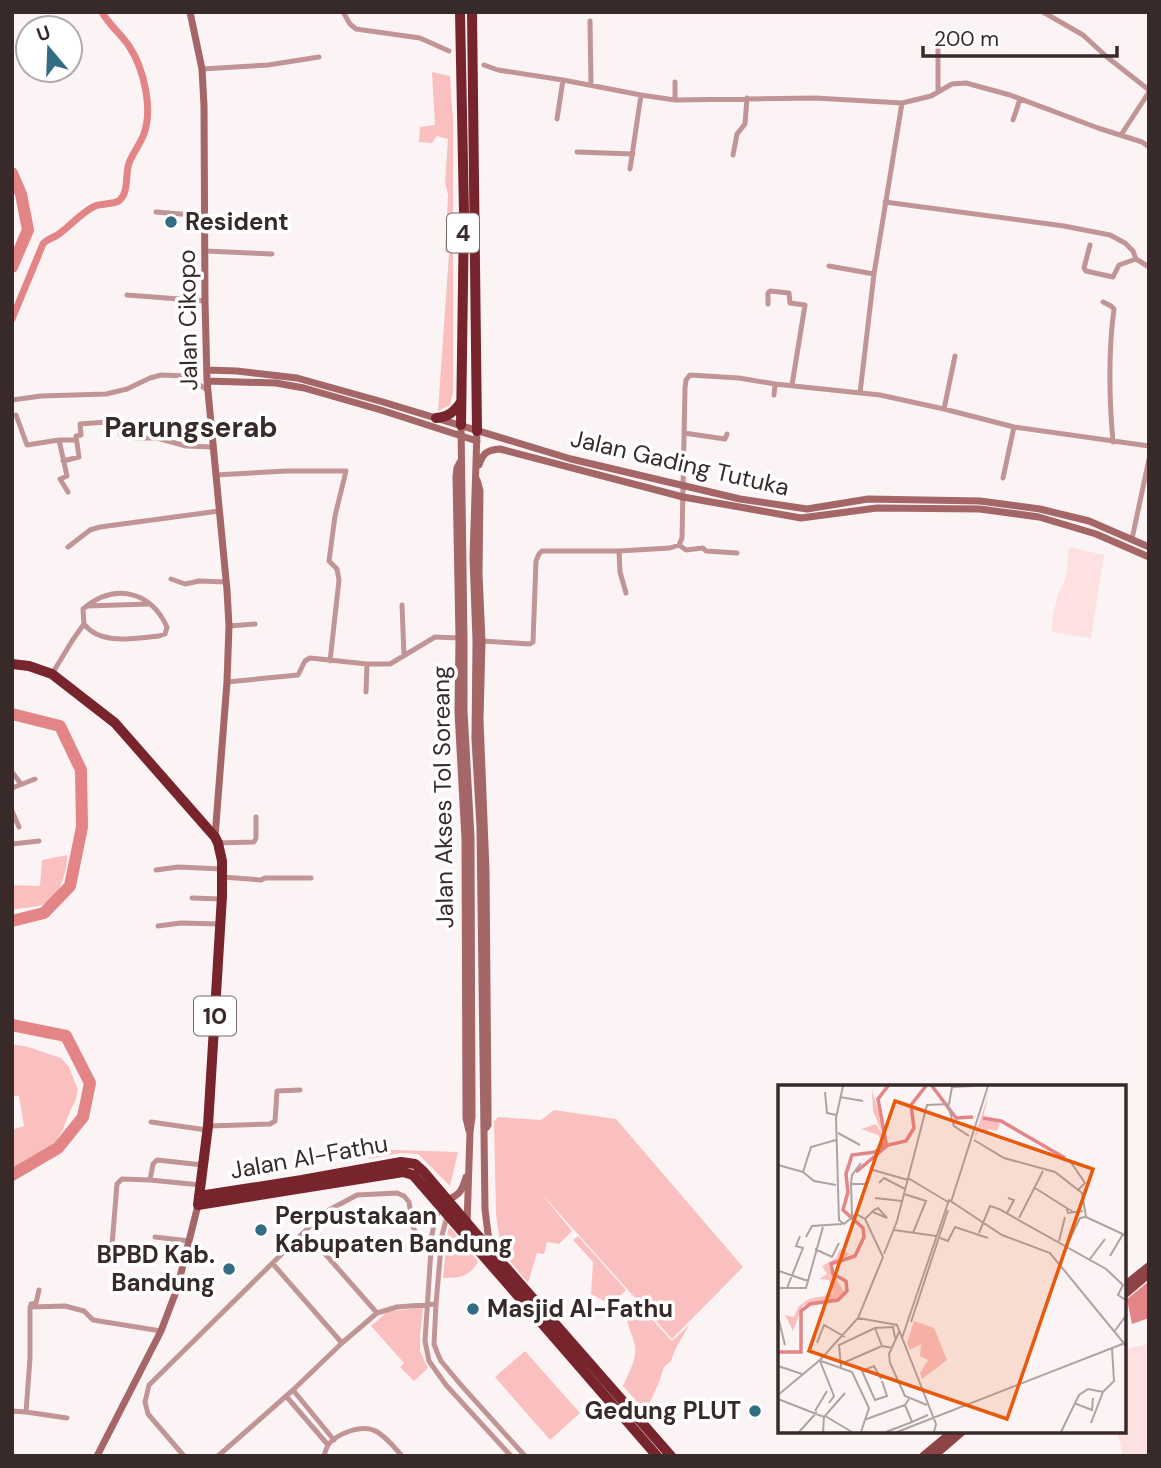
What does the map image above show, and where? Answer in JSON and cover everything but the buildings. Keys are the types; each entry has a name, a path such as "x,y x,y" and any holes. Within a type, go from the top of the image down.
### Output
{"highway":[{"name":"4","path":"460,12 464,213 461,425"},
{"name":"4","path":"472,12 477,436"},
{"path":"436,418 452,413 461,402"},
{"path":"12,664 29,666 52,674 115,723 216,840"},
{"name":"10","path":"199,1195 207,1128 220,923 222,873 221,855 216,840"},
{"name":"Jalan Al-Fathu","path":"199,1195 302,1184 407,1162 415,1164 423,1171 447,1206 554,1331 615,1400 671,1456"},
{"name":"Jalan Al-Fathu","path":"468,1230 497,1258 554,1331"},
{"name":"Jalan Al-Fathu","path":"615,1400 656,1456"}],"main road":[{"name":"Jalan Cikopo","path":"190,12 202,69 207,390 229,626 216,840"},
{"name":"Jalan Gading Tutuka","path":"207,370 297,378 461,425 477,436"},
{"name":"Jalan Gading Tutuka","path":"207,380 276,383 304,388 461,437 477,436 740,499 802,509 868,499 980,501 1041,509 1089,521 1149,547"},
{"name":"Jalan Akses Tol Soreang","path":"461,425 464,638 461,711 471,837 472,1116 468,1230"},
{"name":"Jalan Akses Tol Soreang","path":"477,436 473,558 477,641 482,1105 485,1209 488,1234 497,1258"},
{"name":"Jalan Gading Tutuka","path":"475,476 482,456 488,451 500,449 683,497 807,518 868,508 980,509 1039,517 1107,538 1149,557"},
{"name":"Jalan Akses Tol Soreang","path":"460,461 456,477 465,839 466,1118 470,1132"},
{"name":"Jalan Akses Tol Soreang","path":"475,476 481,491 479,574 482,641 478,746 485,825 488,1022 488,1120 484,1132"},
{"path":"471,902 481,902"},
{"path":"447,1206 461,1192 469,1166"},
{"path":"97,1456 161,1331 177,1289 199,1195"},
{"path":"468,1230 481,1221 485,1209"},
{"path":"1126,1284 1149,1265"},
{"path":"1126,1293 1149,1274"},
{"path":"923,1456 951,1433"},
{"path":"934,1456 961,1433"}],"street":[{"path":"343,12 356,29 419,38 449,51"},
{"path":"1043,12 1083,35 1149,91 1121,135"},
{"path":"590,21 591,85"},
{"path":"938,47 938,92"},
{"path":"202,69 268,65 319,57"},
{"path":"484,65 498,70 675,100 815,97 902,103 931,96 952,84 966,83 1020,99 1142,142 1149,147"},
{"path":"557,119 563,80"},
{"path":"675,82 675,100"},
{"path":"630,169 640,95"},
{"path":"733,155 738,132 745,124 747,98"},
{"path":"1013,120 1020,99"},
{"path":"860,393 874,274 902,103"},
{"path":"577,152 633,154"},
{"path":"885,202 1064,226 1110,235 1125,243 1136,259 1149,267"},
{"path":"156,212 206,216"},
{"path":"1090,245 1084,268 1087,271 1113,277 1119,265 1136,259"},
{"path":"205,251 272,254"},
{"path":"829,267 874,274"},
{"path":"768,304 770,291 789,293 791,303 805,305 792,385"},
{"path":"127,295 205,301"},
{"path":"1103,302 1114,309 1109,351 1113,442"},
{"path":"944,409 955,356"},
{"path":"12,400 41,396 106,394 127,389 161,374 187,376 207,390"},
{"path":"482,641 533,642 536,561 541,552 619,551 679,545 682,538 684,486 685,383 689,376 739,378 880,395 1014,427 1149,446"},
{"path":"774,395 775,384"},
{"path":"16,415 27,445 76,440"},
{"path":"63,461 79,457 76,436 81,435 80,424 120,421 121,435 158,438 186,446 212,447"},
{"path":"1003,478 1014,427"},
{"path":"684,433 725,439 727,434"},
{"path":"59,440 66,476 60,480 68,492"},
{"path":"1132,539 1149,459"},
{"path":"215,475 346,471 335,516 329,561 337,569 340,580 330,661"},
{"path":"68,547 95,528 219,511"},
{"path":"679,545 686,550 703,548 706,551 737,553"},
{"path":"619,551 620,572 626,593"},
{"path":"171,579 185,584 199,581 226,582"},
{"path":"130,593 149,604 163,618 167,627 165,634 103,638 90,632 84,624 83,609 87,606 106,595 130,593"},
{"path":"87,606 149,604"},
{"path":"402,605 404,656"},
{"path":"52,674 84,624"},
{"path":"229,626 255,624"},
{"path":"227,682 294,676 300,672 307,659 390,664 438,636 459,638"},
{"path":"366,692 367,664"},
{"path":"12,772 21,784"},
{"path":"12,788 35,779"},
{"path":"12,811 19,827"},
{"path":"216,840 254,842 256,817"},
{"path":"12,844 39,841"},
{"path":"156,870 178,867 261,880 311,878"},
{"path":"192,898 221,899"},
{"path":"158,926 220,923"},
{"path":"151,1122 207,1128 270,1124 275,1121 277,1091 300,1090"},
{"path":"150,1180 153,1164 157,1160 203,1165"},
{"path":"101,1248 109,1248 112,1245 117,1184 122,1179 150,1180 199,1195"},
{"path":"184,1456 148,1414 145,1402 149,1385 327,1210 357,1195 397,1193 409,1202 413,1227 431,1247"},
{"path":"447,1206 434,1223 431,1247 425,1341 429,1361 446,1385 518,1455"},
{"path":"447,1206 442,1235 434,1344 441,1361 518,1455"},
{"path":"305,1231 377,1313"},
{"path":"155,1237 189,1241"},
{"path":"273,1264 342,1343"},
{"path":"125,1290 145,1287 177,1289"},
{"path":"26,1412 30,1307 36,1303 39,1290"},
{"path":"218,1456 377,1313 397,1307 436,1304"},
{"path":"30,1307 65,1306 84,1311 93,1320 161,1331"},
{"path":"293,1390 334,1440"},
{"path":"286,1396 328,1445"},
{"path":"12,1411 67,1418"},
{"path":"324,1456 328,1445 334,1440 356,1429 369,1429 376,1430 402,1456"}],"shaded area":[{"path":"432,72 450,76 453,119 453,393 450,405 438,411 449,253 445,252 448,139 437,136 432,143 419,142 420,127 435,125"},
{"path":"1069,547 1104,555 1091,638 1052,632 1058,593 1067,570"},
{"path":"67,855 63,880 54,898 42,905 12,910 12,885 40,886 42,860"},
{"path":"12,1044 61,1058 69,1067 78,1090 57,1140 45,1153 12,1172 12,1130 24,1126 19,1096 12,1096"},
{"path":"554,1110 616,1119 743,1267 672,1339 540,1192 572,1231 559,1244 547,1242 544,1254 537,1253 528,1283 502,1251 496,1215 494,1121 498,1117 541,1120"},
{"path":"368,1149 458,1152 450,1186 418,1154 400,1153 369,1159"},
{"path":"451,1228 478,1262 463,1276 443,1278 448,1229"},
{"path":"578,1236 626,1290 616,1300 609,1298 606,1302 591,1294 593,1262 573,1240"},
{"path":"1148,1282 1149,1318 1132,1324 1127,1299"},
{"path":"639,1305 672,1341 689,1325 671,1361 664,1367 646,1412 623,1386 635,1356 627,1317"},
{"path":"423,1307 420,1351 428,1368 414,1381 400,1367 404,1363 371,1326 387,1312"},
{"path":"1149,1344 1149,1456 1123,1456 1117,1433 1126,1433 1126,1349"},
{"path":"525,1351 580,1413 550,1440 495,1377"}],"waterway":[{"path":"12,319 44,242 90,209 117,202 123,196 129,163 147,124 146,89 139,66 129,46 102,12"},
{"path":"12,173 21,194 28,230 12,267"},
{"path":"12,714 60,726 81,770 82,827 70,886 44,913 12,921"},
{"path":"12,1025 66,1036 90,1083 83,1117 58,1148 12,1175"}],"place":[{"name":"Resident","path":"171,222"},
{"name":"Perpustakaan Kabupaten Bandung","path":"261,1230"},
{"name":"BPBD Kab. Bandung","path":"229,1269"},
{"name":"Masjid Al-Fathu","path":"473,1309"},
{"name":"Gedung PLUT","path":"755,1411"}],"district":[{"name":"Parungserab","path":"191,427"}]}
